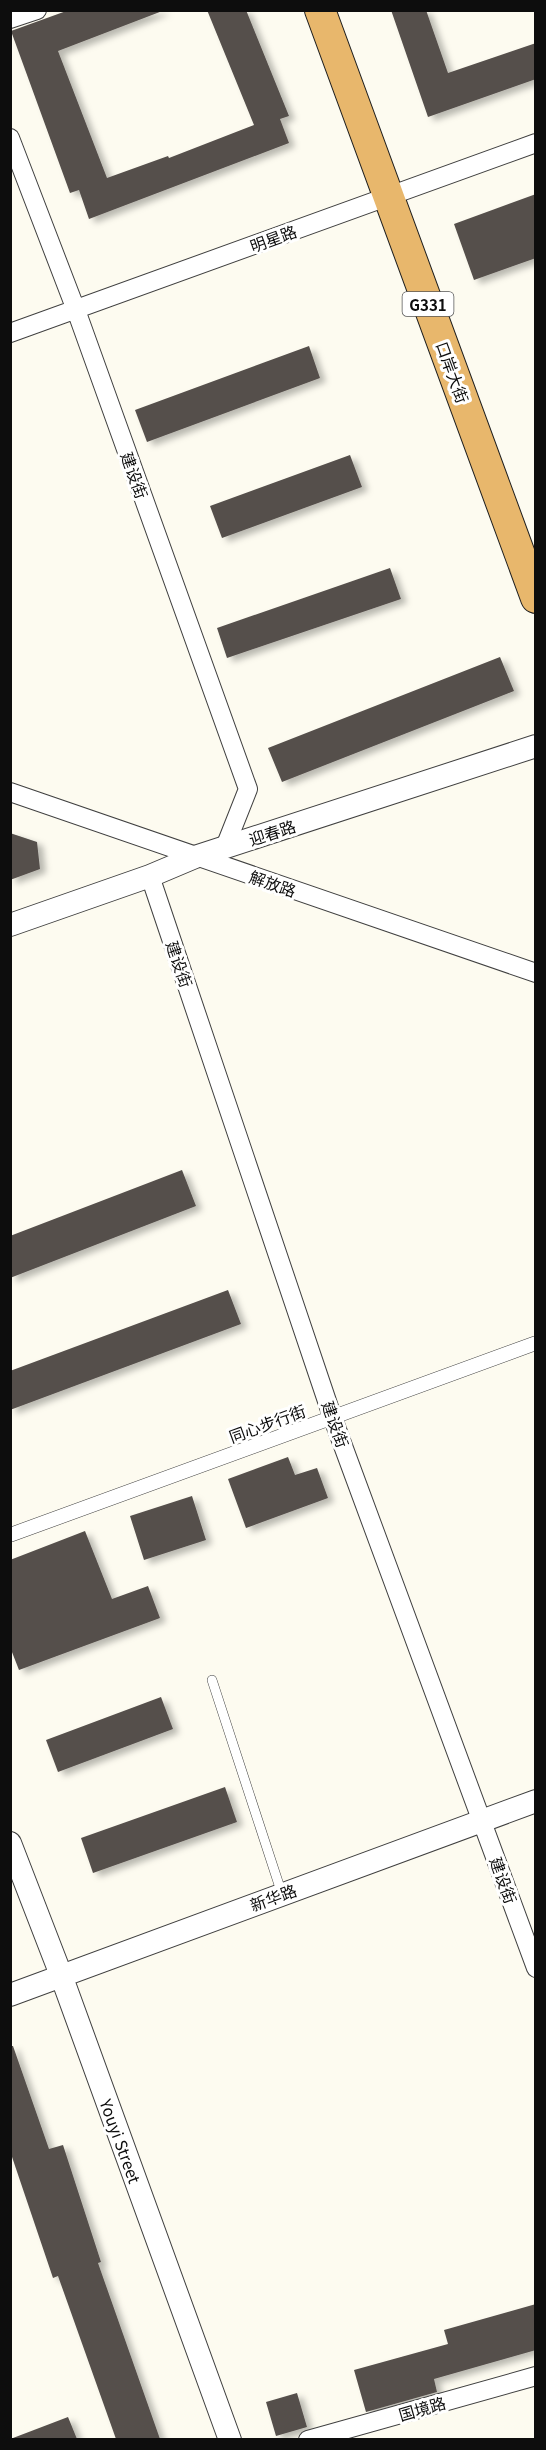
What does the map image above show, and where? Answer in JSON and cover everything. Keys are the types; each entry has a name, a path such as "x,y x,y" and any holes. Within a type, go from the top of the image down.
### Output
{"highway":[{"name":"口岸大街","path":"320,10 536,598"}],"street":[{"path":"10,19 37,10"},
{"name":"建设街","path":"10,138 76,310 248,789 225,847"},
{"name":"明星路","path":"10,333 536,143"},
{"name":"迎春路","path":"10,926 150,876 195,857 536,746"},
{"name":"解放路","path":"10,792 536,973"},
{"name":"建设街","path":"150,876 332,1416 536,1968"},
{"name":"同心步行街","path":"10,1535 536,1343"},
{"name":"新华路","path":"10,1995 536,1801"},
{"name":"Youyi Street","path":"10,1843 61,1975 230,2439"},
{"name":"国境路","path":"308,2439 536,2376"}],"lane":[{"path":"212,1680 282,1894"}],"building":[{"path":"69,10 165,10 58,51 107,178 168,156 169,158 254,125 207,10 246,10 289,116 280,119 289,143 89,219 79,190 70,193 11,31"},
{"path":"391,10 426,10 448,73 536,43 536,79 428,117"},
{"path":"536,194 536,258 474,280 454,224"},
{"path":"309,346 320,378 147,442 135,410"},
{"path":"350,455 362,487 222,538 210,506"},
{"path":"390,568 401,599 227,658 217,628"},
{"path":"500,657 514,691 282,782 268,748"},
{"path":"10,833 37,842 40,869 10,880"},
{"path":"182,1170 196,1206 10,1278 10,1236"},
{"path":"228,1290 241,1324 10,1410 10,1371"},
{"path":"288,1457 295,1475 317,1468 328,1498 246,1528 228,1479"},
{"path":"192,1496 206,1540 144,1560 130,1516"},
{"path":"85,1531 112,1599 148,1586 160,1618 19,1670 10,1647 10,1560"},
{"path":"161,1697 173,1729 58,1772 46,1740"},
{"path":"225,1787 237,1822 93,1873 81,1838"},
{"path":"10,2046 13,2046 49,2149 63,2145 101,2262 98,2263 160,2439 116,2439 58,2276 53,2278 10,2151"},
{"path":"536,2304 536,2350 434,2379 437,2392 366,2412 354,2370 448,2344 444,2330"},
{"path":"297,2393 307,2427 276,2436 266,2402"},
{"path":"68,2417 77,2439 13,2439 13,2438"}]}
